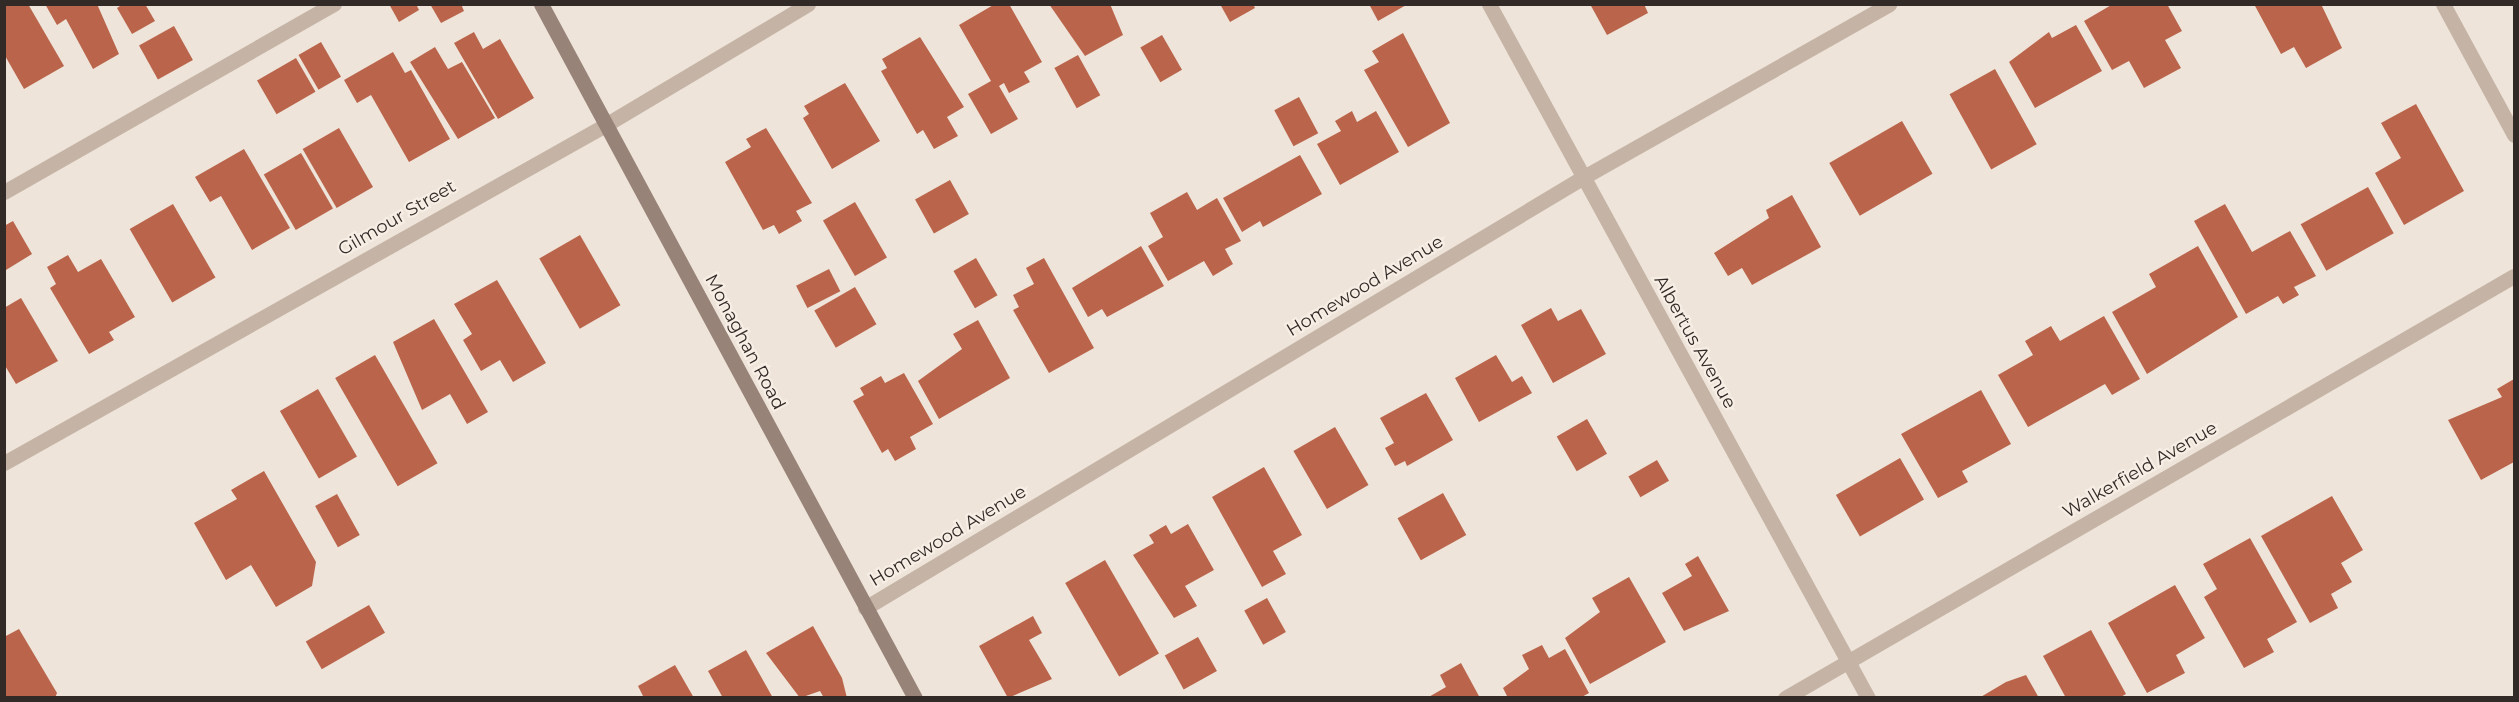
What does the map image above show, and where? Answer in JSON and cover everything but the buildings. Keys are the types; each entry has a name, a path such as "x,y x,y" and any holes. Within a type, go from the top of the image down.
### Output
{"main road":[{"name":"Monaghan Road","path":"541,4 915,698"}],"street":[{"path":"4,192 334,4"},
{"name":"Gilmour Street","path":"4,463 607,124 808,4"},
{"name":"Albertus Avenue","path":"1489,4 1868,698"},
{"name":"Homewood Avenue","path":"865,608 1582,178 1890,4"},
{"path":"2443,4 2514,135"},
{"name":"Walkerfield Avenue","path":"1785,698 2514,276"}]}
